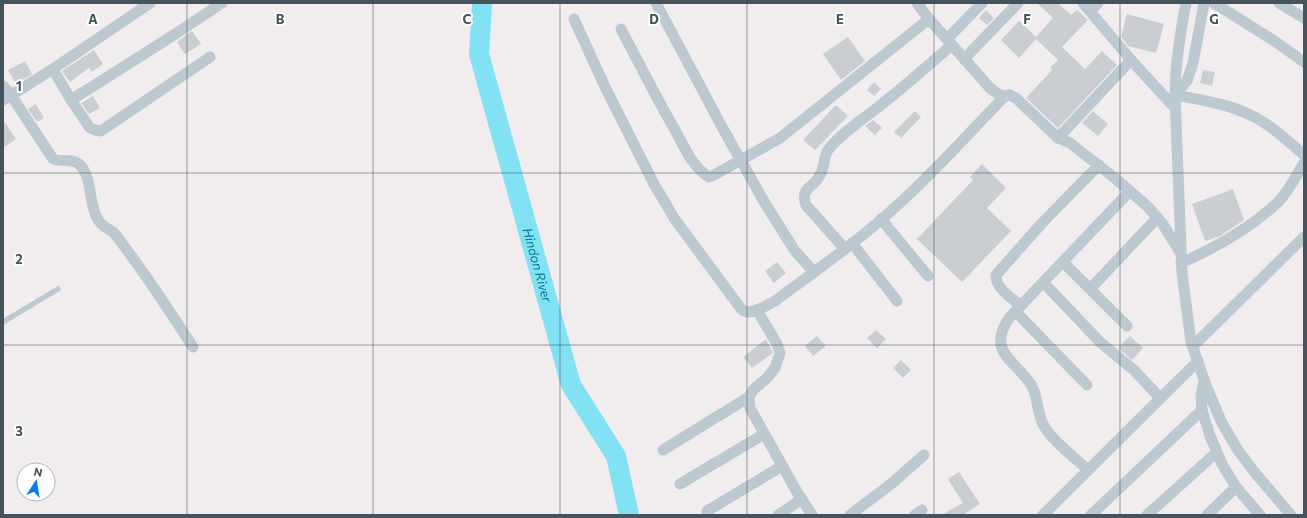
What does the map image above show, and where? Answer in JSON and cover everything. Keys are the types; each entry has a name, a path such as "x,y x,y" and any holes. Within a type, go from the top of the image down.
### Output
{"street":[{"path":"71,100 222,3"},
{"path":"656,3 740,160 766,205 795,251 814,272"},
{"path":"897,301 848,246 806,205 803,198 804,192 821,174 824,157 828,149 901,89 949,42 982,3"},
{"path":"964,60 1018,3"},
{"path":"1098,3 1086,7 1131,60 1176,108"},
{"path":"1186,3 1178,41 1175,75 1181,257 1186,315 1193,346 1204,380 1221,421 1237,449 1290,515"},
{"path":"1175,95 1187,81 1193,63 1204,3"},
{"path":"1214,3 1304,62"},
{"path":"1279,3 1304,18"},
{"path":"7,98 53,69 147,4"},
{"path":"922,5 929,19 990,88 998,94 1005,96 1010,95 1017,99 1058,138 1070,143 1099,165 1147,206 1157,218 1181,257"},
{"path":"574,19 633,145 654,184 674,218 744,311 757,310 774,301 848,246 881,219 902,201 1005,96"},
{"path":"621,29 694,162 704,174 709,176 714,175 780,138 929,19"},
{"path":"53,69 71,100 90,128 101,131 210,57"},
{"path":"1058,138 1131,60"},
{"path":"3,86 7,98 53,159 58,161 72,161 78,163 82,167 86,176 97,218 102,226 112,232 126,248 194,347"},
{"path":"1175,95 1229,106 1251,115 1264,123 1304,155"},
{"path":"1181,257 1201,254 1236,234 1278,201 1304,163"},
{"path":"1087,385 999,286 996,280 996,275 1042,223 1099,165"},
{"path":"1088,470 1050,435 1044,426 1040,418 1036,393 1029,382 1009,359 1001,346 1000,337 1003,328 1019,309 1130,191"},
{"path":"1090,289 1157,218"},
{"path":"881,219 928,276"},
{"path":"1193,346 1304,237"},
{"path":"1063,262 1126,326"},
{"path":"1044,283 1100,342 1136,371 1160,398"},
{"path":"663,450 749,397 754,390 768,378 775,368 780,353 777,344 757,310"},
{"path":"1043,515 1198,361"},
{"path":"1204,380 1201,396 1202,410 1210,436 1222,464 1236,487 1260,515"},
{"path":"749,397 750,408 782,466 812,515"},
{"path":"1091,515 1202,410"},
{"path":"680,484 764,434"},
{"path":"1147,515 1217,452"},
{"path":"850,515 891,484 924,455"},
{"path":"707,511 782,466"},
{"path":"1207,515 1236,487"},
{"path":"778,515 802,499"}],"lane":[{"path":"3,322 58,289"}],"building":[{"path":"1037,3 1058,3 1071,15 1077,10 1088,20 1062,47 1085,69 1102,51 1117,65 1058,128 1026,98 1052,70 1050,68 1058,60 1036,39 1019,58 1001,40 1019,21 1036,37 1053,18"},
{"path":"986,10 994,18 987,25 979,18"},
{"path":"1127,14 1164,24 1156,53 1128,46 1121,37"},
{"path":"192,31 201,44 185,54 177,42"},
{"path":"848,37 865,61 841,80 823,54"},
{"path":"94,50 103,64 92,72 89,68 70,82 62,71"},
{"path":"25,61 32,74 16,84 8,70"},
{"path":"1203,70 1215,72 1212,86 1200,83"},
{"path":"874,82 881,89 874,96 867,90"},
{"path":"93,96 100,108 89,114 81,103"},
{"path":"36,104 44,118 37,122 28,109"},
{"path":"836,105 848,116 815,150 803,140"},
{"path":"915,111 921,117 901,138 894,132"},
{"path":"1093,111 1108,124 1098,136 1082,123"},
{"path":"3,120 16,139 3,148"},
{"path":"873,120 882,128 875,135 865,126"},
{"path":"982,164 1006,188 987,208 1011,231 962,282 917,239 973,180 970,177"},
{"path":"1233,189 1244,220 1220,236 1205,241 1192,204"},
{"path":"777,262 786,273 774,283 765,271"},
{"path":"876,330 886,339 877,348 867,338"},
{"path":"817,336 826,346 813,356 805,346"},
{"path":"1130,336 1143,348 1132,360 1118,348"},
{"path":"766,339 773,353 752,368 743,357"},
{"path":"901,360 911,370 903,378 893,368"},
{"path":"959,472 980,504 963,515 941,515 963,503 948,479"}],"waterway":[{"name":"Hindon River","path":"482,3 479,54 571,385 616,456 629,515"}]}
